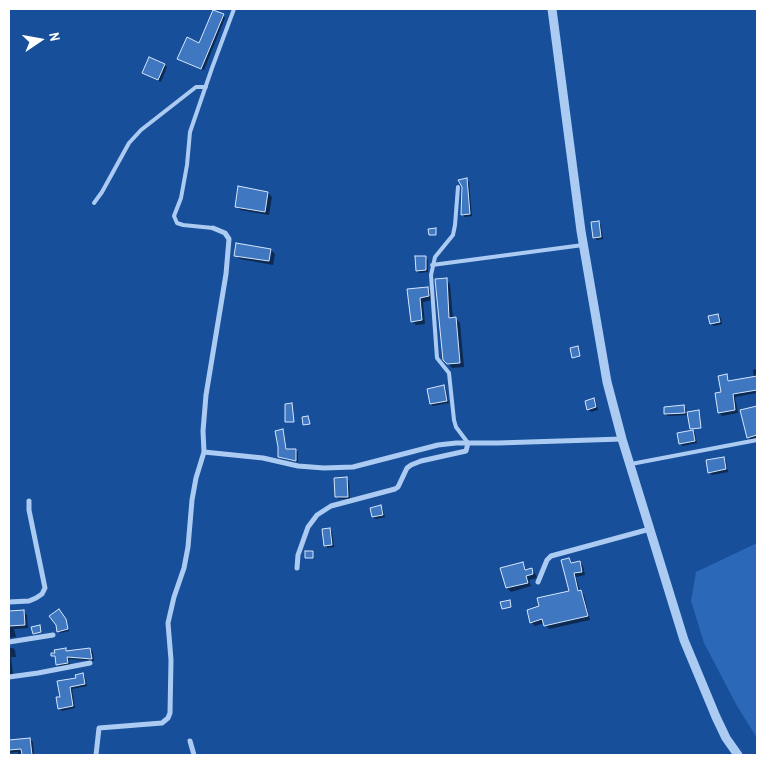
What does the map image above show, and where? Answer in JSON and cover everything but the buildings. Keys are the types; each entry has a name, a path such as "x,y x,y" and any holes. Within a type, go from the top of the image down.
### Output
{"street":[{"path":"552,9 583,245 607,382 622,438 684,640 716,717 726,738 738,755"},
{"path":"96,755 99,728 162,723 168,718 171,660 168,623 174,597 184,568 191,526 192,500 204,452 205,410 226,274 228,239 225,233 214,228"},
{"path":"204,452 264,458 298,466 324,468 353,467 438,445 456,443 622,438"},
{"path":"297,568 298,555 308,527 317,515 331,506 395,489 398,487 407,468 411,465 466,451 468,443"},
{"path":"9,602 29,601 42,594 45,588 28,510 29,501"},
{"path":"538,582 547,560 551,556 650,529"},
{"path":"9,642 53,635"},
{"path":"9,676 46,672 90,663"},
{"path":"190,740 194,755"}],"lane":[{"path":"214,228 182,225 177,223 174,216 185,173 190,132 234,9"},
{"path":"94,203 129,144 141,130 196,87 206,86"},
{"path":"458,187 453,235 435,257 431,275 437,358 449,372 455,424 468,443"},
{"path":"432,264 583,245"},
{"path":"630,464 757,440"}],"shaded area":[{"path":"757,543 757,738 737,706 704,643 691,601 696,572"}]}
